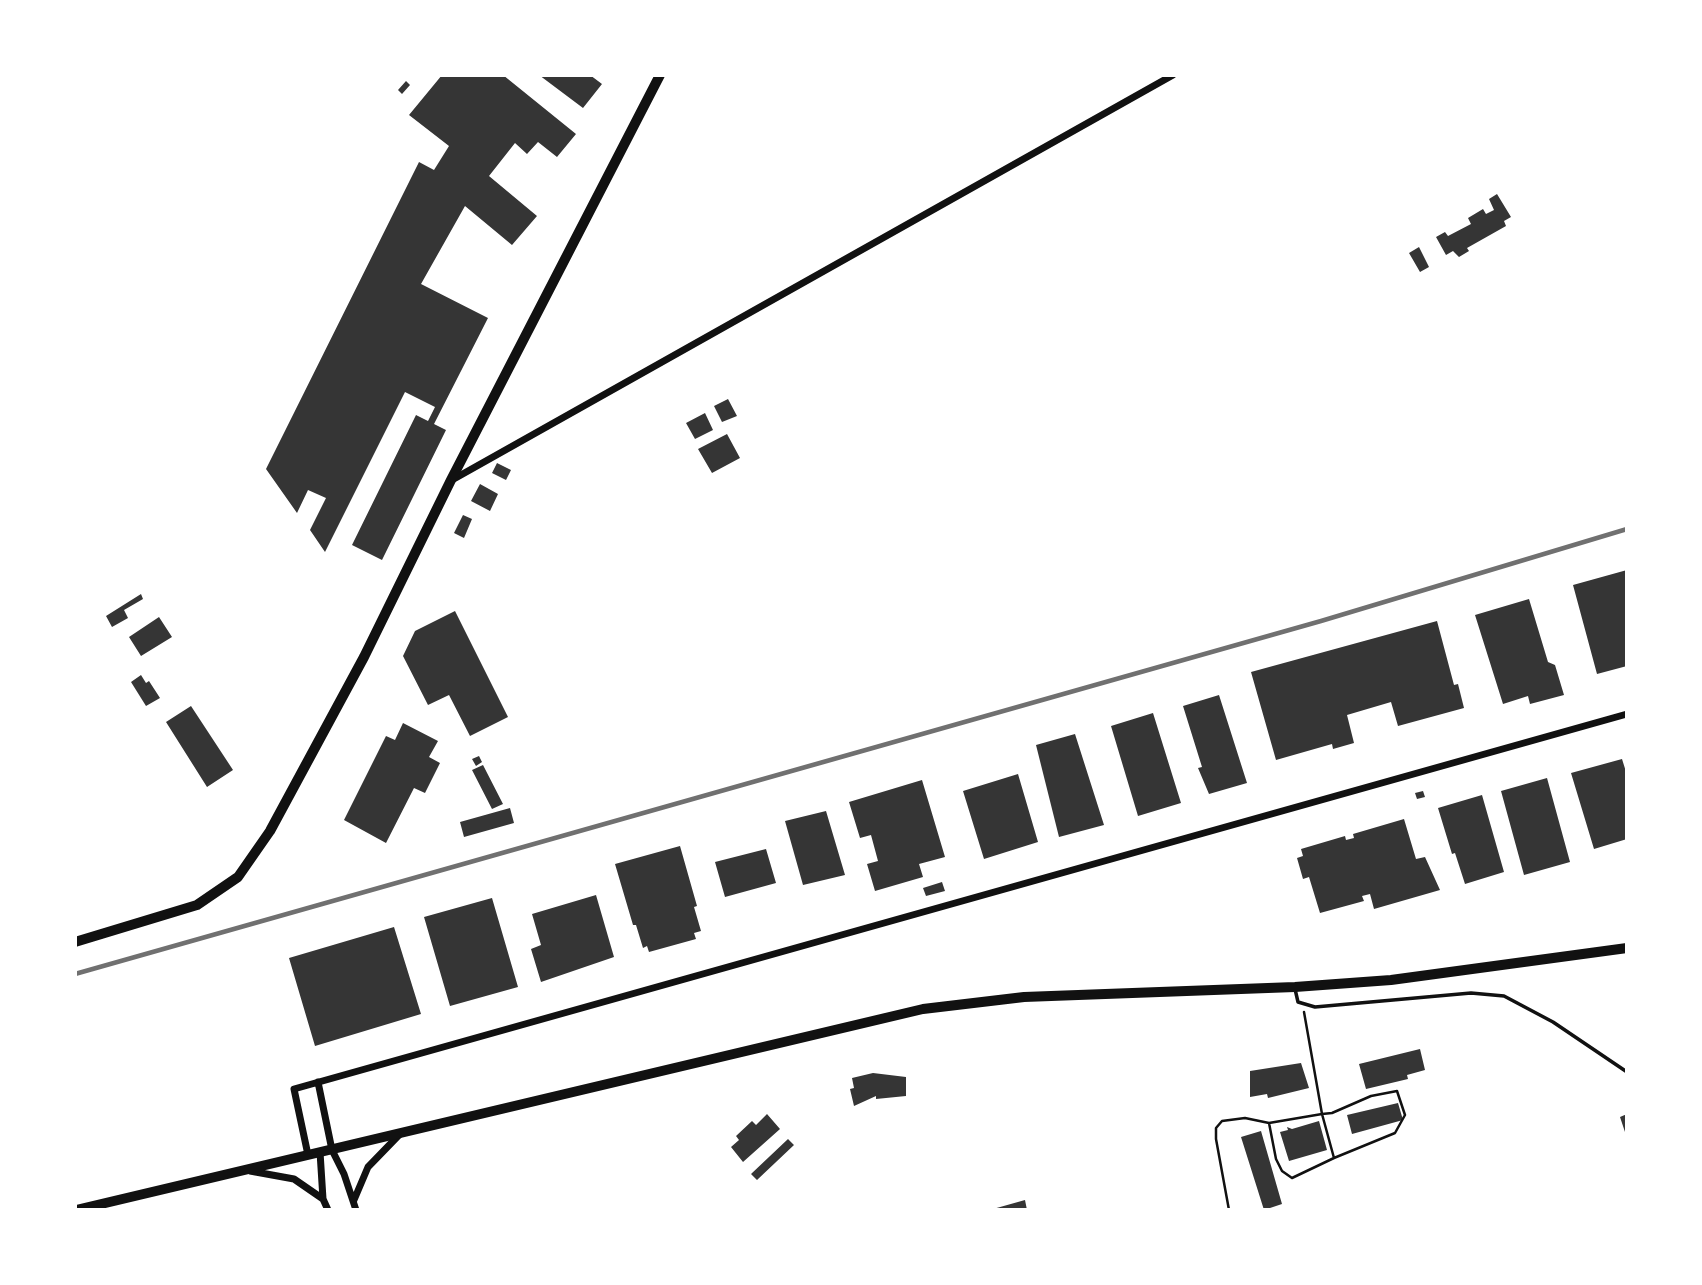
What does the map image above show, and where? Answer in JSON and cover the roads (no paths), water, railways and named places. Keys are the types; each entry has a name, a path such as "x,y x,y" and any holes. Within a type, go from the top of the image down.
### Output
{"main road":[{"path":"75,942 197,905 238,877 270,831 364,657 451,480 660,75"},
{"path":"76,1210 923,1009 1024,997 1295,987 1404,978 1627,948"}],"street":[{"path":"451,480 1173,75"},
{"path":"308,1155 294,1089 1627,714"},
{"path":"318,1082 332,1150 356,1210"},
{"path":"354,1200 368,1167 400,1133"},
{"path":"320,1152 323,1199 328,1210"},
{"path":"244,1170 294,1179 323,1199"}],"lane":[{"path":"1295,987 1298,1002 1315,1007 1471,993 1504,996 1553,1022 1627,1072"}],"railway":[{"path":"75,974 1321,621 1627,529"}]}
